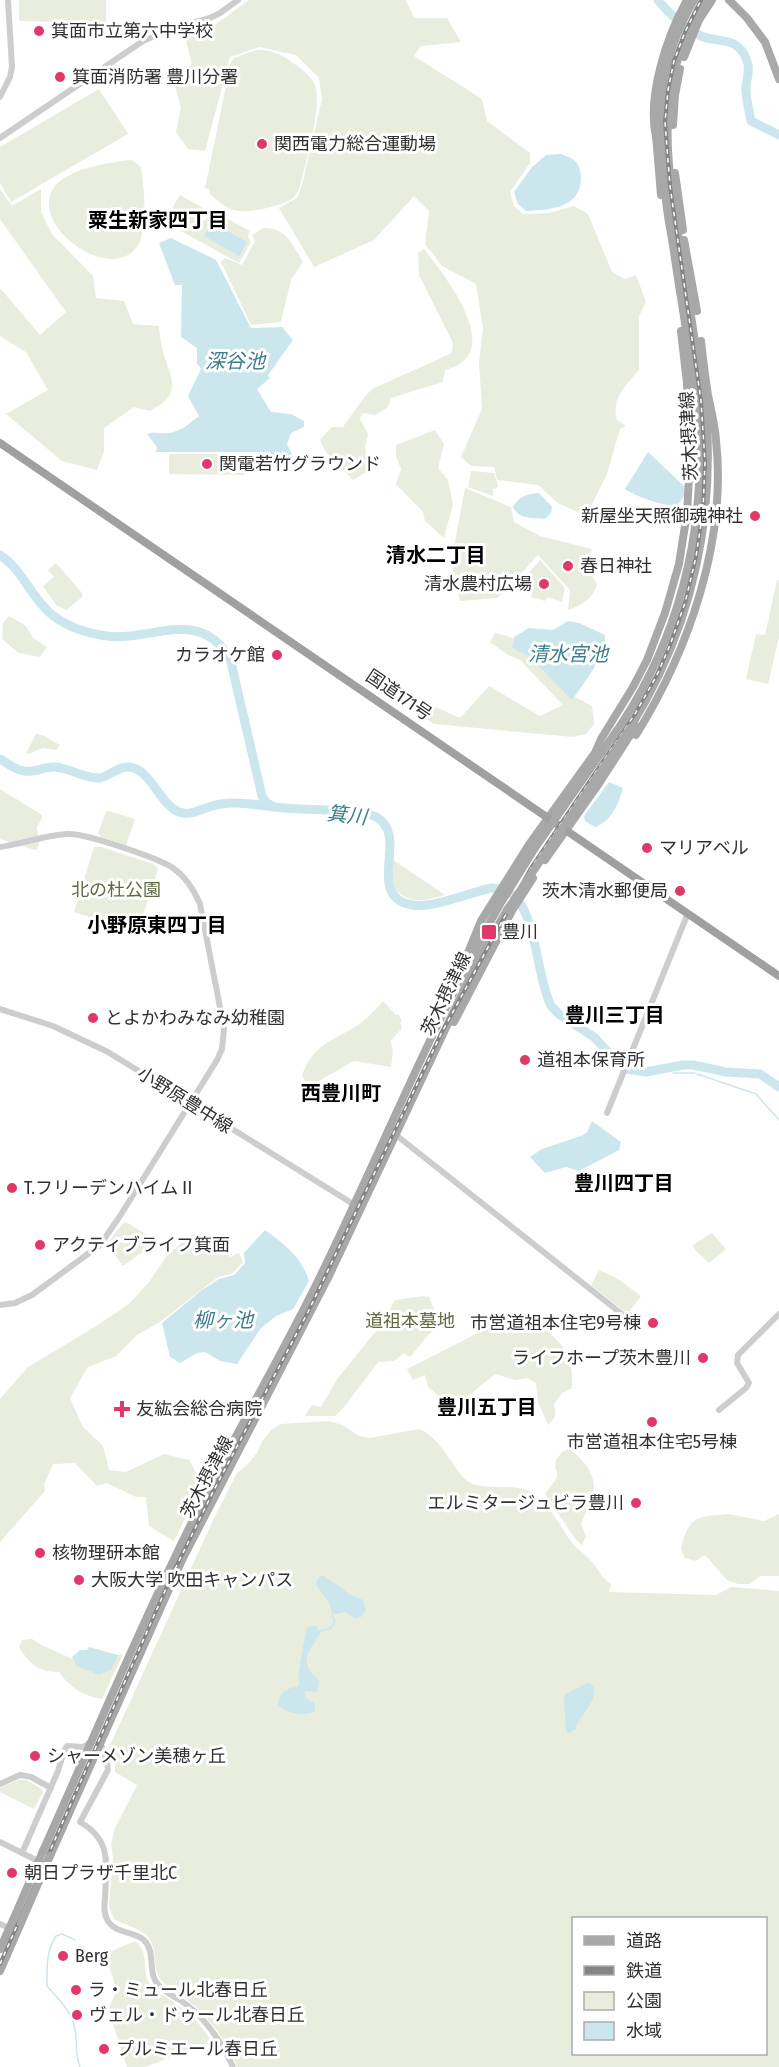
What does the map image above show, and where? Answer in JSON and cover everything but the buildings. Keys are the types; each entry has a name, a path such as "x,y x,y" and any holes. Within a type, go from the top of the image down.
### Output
{"highway":[{"name":"国道171号","path":"0,443 779,976"}],"main road":[{"path":"612,764 632,740 665,684 680,651 701,590 714,525 717,471 714,428 684,240 673,139 675,104 681,67 680,38 683,8 687,0"},
{"name":"茨木摂津線","path":"47,1853 68,1797 174,1557 229,1447 396,1135 477,962 535,848 622,723 642,689 667,635 682,590 693,543 699,476 697,419 665,189 661,139 662,96 667,68 694,0"},
{"name":"茨木摂津線","path":"0,1949 88,1768 187,1550 311,1312 434,1030 506,908 630,728 666,659 682,618 696,569 706,499 707,426 671,186 668,152 671,90 680,38 704,0"},
{"path":"665,189 654,122 657,91 680,38 699,20 712,0"},
{"path":"729,0 763,38 779,79"},
{"path":"595,753 641,671 660,628 679,564 686,525 689,486 687,383 660,185 656,135"},
{"path":"684,240 687,288"},
{"path":"696,569 704,549 710,513 714,428"},
{"path":"689,438 694,440 693,543"},
{"path":"506,908 522,895 612,764 648,706 671,661 690,606 693,581"},
{"path":"434,1030 481,921 530,843 630,701 667,635"},
{"name":"茨木摂津線","path":"0,1971 14,1924"}],"street":[{"path":"0,97 12,68 8,0"},
{"path":"0,138 144,41 174,28 220,14 238,0"},
{"path":"0,1305 15,1303 32,1295 100,1245 217,1060 224,1038 202,915 194,891 173,868 157,859 70,834 2,847"},
{"path":"607,1113 688,913"},
{"name":"小野原豊中線","path":"0,1009 53,1026 92,1043 357,1206"},
{"path":"396,1135 628,1319"},
{"path":"719,1410 749,1383 737,1363 738,1355 779,1314"},
{"path":"113,1712 100,1752 107,1761 107,1772 80,1822 92,1829 100,1838 105,1850 104,1904 106,1917 115,1928 143,1939 150,1949 153,1977 160,1987 187,2005 208,2025 225,2050 233,2067"},
{"path":"22,1853 51,1788 64,1751 68,1746 86,1746 94,1737"},
{"path":"68,1797 72,1776 82,1754 76,1746"},
{"path":"88,1768 97,1762 106,1764"},
{"path":"0,1784 20,1775 31,1777 51,1788"},
{"path":"0,1842 54,1869"},
{"path":"0,1924 14,1924"}],"green space":[{"path":"19,0 106,0 106,23 19,21"},
{"path":"249,0 406,0 414,18 447,18 461,42 421,46 414,56 482,99 487,121 530,153 530,163 510,192 514,206 523,214 549,213 574,206 588,214 612,272 625,279 636,275 646,302 639,316 639,370 618,399 617,420 626,426 620,429 607,474 586,516 558,503 538,485 497,480 494,467 471,466 461,457 482,409 479,363 483,328 476,284 442,266 425,244 429,211 414,196 374,240 314,267 279,208 297,198 322,99 319,78 296,55 259,47 230,57 205,151 188,149 176,132 181,108 173,78 192,64 184,33 208,30"},
{"name":"関西電力総合運動場","path":"256,50 270,51 283,56 300,68 314,83 317,104 300,187 295,196 286,202 270,207 252,211 236,211 222,204 210,194 210,189 205,188 231,62 234,58"},
{"path":"99,89 128,134 11,202 0,183 0,147"},
{"path":"132,160 141,167 144,220 140,241 136,248 123,257 107,259 90,254 74,244 51,216 49,201 55,186 69,175 79,171"},
{"path":"0,189 12,206 41,189 41,212 52,234 93,276 96,298 124,301 133,324 159,326 162,348 172,381 170,393 167,399 150,411 134,407 104,428 104,451 97,470 62,461 6,414 48,390 26,352 0,336 0,288 40,335 66,312 0,219"},
{"path":"180,195 207,210 202,219 205,221 209,215 214,217 217,213 250,231 248,236 251,242 239,263 170,225 172,220 167,217"},
{"path":"263,228 277,230 288,238 303,262 291,280 281,322 251,325 221,262 225,258 242,265 255,241 252,235"},
{"path":"424,249 445,277 466,314 472,332 471,348 463,361 445,370 443,382 391,398 388,407 375,415 363,413 360,419 368,434 365,447 369,470 353,480 325,451 320,440 332,427 343,427 372,389 452,353 453,343 419,275 418,253"},
{"path":"435,430 444,444 438,468 448,480 453,504 444,538 425,521 423,512 396,484 401,469 396,456 396,445"},
{"name":"関電若竹グラウンド","path":"169,454 245,454 245,475 169,474"},
{"path":"471,471 494,473 498,486 496,489 493,488 493,496 468,487"},
{"path":"465,488 511,507 514,522 540,536 592,549 587,568 597,584 590,598 568,610 570,590 538,555 497,598 460,601 453,570 455,542"},
{"name":"清水農村広場","path":"540,560 565,588 562,602 547,597 545,601 531,597 533,590 522,581"},
{"path":"56,563 82,593 82,597 66,610 56,605 43,586 54,577 48,570"},
{"path":"777,580 779,580 779,637 768,684 746,679 756,634 765,635"},
{"path":"9,616 26,626 33,638 47,647 40,657 19,653 2,639 3,623"},
{"path":"495,633 511,637 517,645 532,654 575,697 592,706 594,724 586,734 573,737 434,724 389,693 398,684 422,701 460,718 489,686 540,716 563,705 520,660 508,655 490,642"},
{"path":"36,734 60,745 56,750 43,748 28,754 26,753"},
{"path":"0,789 42,815 37,827 39,844 37,849 0,839"},
{"path":"108,811 135,819 126,845 101,837 98,833"},
{"name":"北の杜公園","path":"94,847 101,847 153,864 158,869 137,933 74,912"},
{"path":"393,860 445,895 416,900 399,893 391,887"},
{"path":"383,1001 396,1015 398,1014 402,1021 400,1023 402,1028 391,1041 393,1051 391,1067 354,1061 308,1087 302,1075 307,1064 319,1049 361,1023"},
{"path":"126,1222 155,1240 154,1244 123,1266 107,1244"},
{"path":"712,1233 726,1249 709,1263 694,1249 693,1245"},
{"path":"193,1234 201,1235 210,1244 218,1245 230,1257 239,1253 243,1262 232,1274 218,1277 160,1322 137,1335 116,1356 88,1367 70,1398 83,1427 103,1446 109,1470 126,1472 164,1454 189,1460 202,1484 174,1541 149,1526 146,1497 136,1497 107,1483 97,1486 75,1463 53,1464 44,1484 45,1491 0,1542 0,1399 28,1367 129,1304 149,1282 168,1254"},
{"path":"599,1270 618,1279 641,1296 629,1312 625,1312 591,1285"},
{"name":"道祖本墓地","path":"429,1297 434,1309 445,1322 428,1335 410,1357 404,1353 394,1361 378,1362 335,1416 305,1416 312,1405 321,1407 338,1378 380,1326 395,1300"},
{"path":"540,1326 566,1352 572,1377 572,1388 562,1393 554,1404 555,1416 548,1425 538,1402 536,1383 528,1378 516,1380 495,1374 454,1408 428,1387 425,1375 413,1380 407,1369 490,1327"},
{"path":"328,1421 343,1425 359,1436 370,1438 419,1429 436,1441 460,1474 473,1484 489,1487 514,1487 530,1491 537,1496 573,1544 611,1584 609,1592 716,1595 731,1587 779,1591 779,2067 237,2067 222,2038 209,2021 159,1977 150,1940 139,1930 114,1919 109,1906 113,1857 111,1844 115,1828 137,1785 115,1772 115,1763 107,1752 214,1518 237,1473 257,1453 271,1430 281,1424"},
{"path":"570,1449 586,1466 592,1476 594,1488 581,1524 586,1536 582,1545 576,1540 545,1494 557,1475 556,1460 563,1451"},
{"path":"729,1514 764,1521 779,1514 779,1576 760,1576 750,1584 738,1584 727,1580 705,1555 695,1561 685,1558 681,1549 691,1524 702,1517"},
{"path":"32,1639 80,1664 123,1654 102,1699 78,1690 59,1672 35,1666 19,1647 22,1640"},
{"path":"18,1780 26,1780 42,1789 43,1792 34,1809 0,1792 0,1788"},
{"path":"135,1941 143,1951 147,1979 150,1984 160,1994 189,2014 212,2042 145,2067 127,2067 108,2009 117,1991 105,1954"}],"water":[{"path":"561,154 574,160 580,170 581,182 577,194 569,202 559,207 526,211 518,204 514,192 532,167 546,155"},
{"path":"212,222 247,242 239,256 204,236"},
{"name":"深谷池","path":"171,238 216,260 251,328 282,327 293,340 268,375 270,378 257,389 271,412 291,414 304,421 304,427 291,433 287,444 292,454 267,461 265,452 156,452 157,447 147,434 176,431 199,416 188,396 201,369 197,363 197,348 181,337 182,285 175,285 159,243"},
{"path":"648,452 684,486 685,494 678,505 651,501 625,489"},
{"path":"539,493 552,507 551,513 545,519 526,517 515,511 513,507 521,498"},
{"name":"清水宮池","path":"568,621 579,623 605,635 605,643 598,660 572,700 529,656 512,648 514,637 529,628 553,630"},
{"path":"609,782 623,788 617,806 610,816 601,825 595,827 585,821 584,816"},
{"path":"592,1121 621,1142 619,1150 579,1171 566,1167 545,1173 530,1157 542,1149 581,1136 587,1132"},
{"name":"柳ヶ池","path":"265,1230 297,1258 306,1272 309,1281 293,1309 276,1316 261,1328 237,1364 220,1361 205,1352 197,1353 180,1363 170,1357 162,1323 202,1290 219,1279 234,1275 245,1263 244,1253"},
{"path":"320,1576 324,1576 351,1595 363,1600 366,1610 361,1617 355,1618 345,1612 335,1614 331,1612 329,1602 316,1582"},
{"path":"310,1626 316,1626 320,1632 308,1654 307,1664 309,1670 319,1681 317,1692 304,1692 306,1698 315,1704 315,1711 306,1714 296,1713 278,1706 278,1702 286,1690 300,1684 298,1676 306,1630"},
{"path":"89,1647 118,1655 111,1670 99,1675 77,1666 72,1657 80,1650 87,1650"},
{"path":"589,1682 593,1687 593,1698 576,1729 569,1733 566,1731 564,1697 567,1693"}],"waterway":[{"path":"658,0 695,33 739,47 748,64 746,92 751,121 779,135"},
{"name":"箕川","path":"0,555 13,566 50,613 77,629 118,637 187,630 202,633 217,642 230,658 262,796 266,802 274,807 345,811 376,817 386,826 390,838 388,878 391,890 398,899 412,905 430,905 492,888 512,894 527,917 542,980 551,1006 560,1015 594,1037 621,1066 646,1072 693,1065 726,1072 760,1074 779,1087"},
{"path":"0,759 21,770 32,771 55,767 94,778 104,777 125,767 136,769 143,773 172,808 183,813 225,804 241,803 273,807"},
{"path":"673,1073 695,1073"},
{"path":"697,1074 756,1094 779,1120"},
{"path":"320,1631 331,1628 335,1621 333,1613"},
{"path":"75,1940 62,1934 56,1936 49,1954 47,1986 64,2006 74,2023 80,2067"}],"railway":[{"path":"0,1964 172,1575 308,1312 441,1034 531,868 635,714 657,675 685,603 696,557 703,510 705,462 701,401 670,186 665,122 674,61 701,0"}],"place":[{"name":"箕面市立第六中学校","path":"39,31"},
{"name":"箕面消防署 豊川分署","path":"60,77"},
{"name":"関西電力総合運動場","path":"262,144"},
{"name":"関電若竹グラウンド","path":"207,464"},
{"name":"新屋坐天照御魂神社","path":"755,516"},
{"name":"春日神社","path":"568,566"},
{"name":"清水農村広場","path":"544,584"},
{"name":"カラオケ館","path":"277,655"},
{"name":"マリアベル","path":"647,848"},
{"name":"茨木清水郵便局","path":"680,891"},
{"name":"豊川","path":"489,932"},
{"name":"とよかわみなみ幼稚園","path":"93,1018"},
{"name":"道祖本保育所","path":"525,1060"},
{"name":"T.フリーデンハイムⅡ","path":"12,1188"},
{"name":"アクティブライフ箕面","path":"40,1245"},
{"name":"市営道祖本住宅9号棟","path":"653,1323"},
{"name":"ライフホープ茨木豊川","path":"703,1358"},
{"name":"友紘会総合病院","path":"122,1409"},
{"name":"市営道祖本住宅5号棟","path":"652,1422"},
{"name":"エルミタージュビラ豊川","path":"636,1503"},
{"name":"核物理研本館","path":"40,1553"},
{"name":"大阪大学 吹田キャンパス","path":"79,1580"},
{"name":"シャーメゾン美穂ヶ丘","path":"35,1756"},
{"name":"朝日プラザ千里北C","path":"12,1873"},
{"name":"Berg","path":"63,1956"},
{"name":"ラ・ミュール北春日丘","path":"76,1990"},
{"name":"ヴェル・ドゥール北春日丘","path":"77,2015"},
{"name":"プルミエール春日丘","path":"104,2049"}],"district":[{"name":"粟生新家四丁目","path":"158,220"},
{"name":"清水二丁目","path":"436,555"},
{"name":"小野原東四丁目","path":"157,925"},
{"name":"豊川三丁目","path":"615,1015"},
{"name":"西豊川町","path":"341,1093"},
{"name":"豊川四丁目","path":"624,1183"},
{"name":"豊川五丁目","path":"487,1407"}]}
